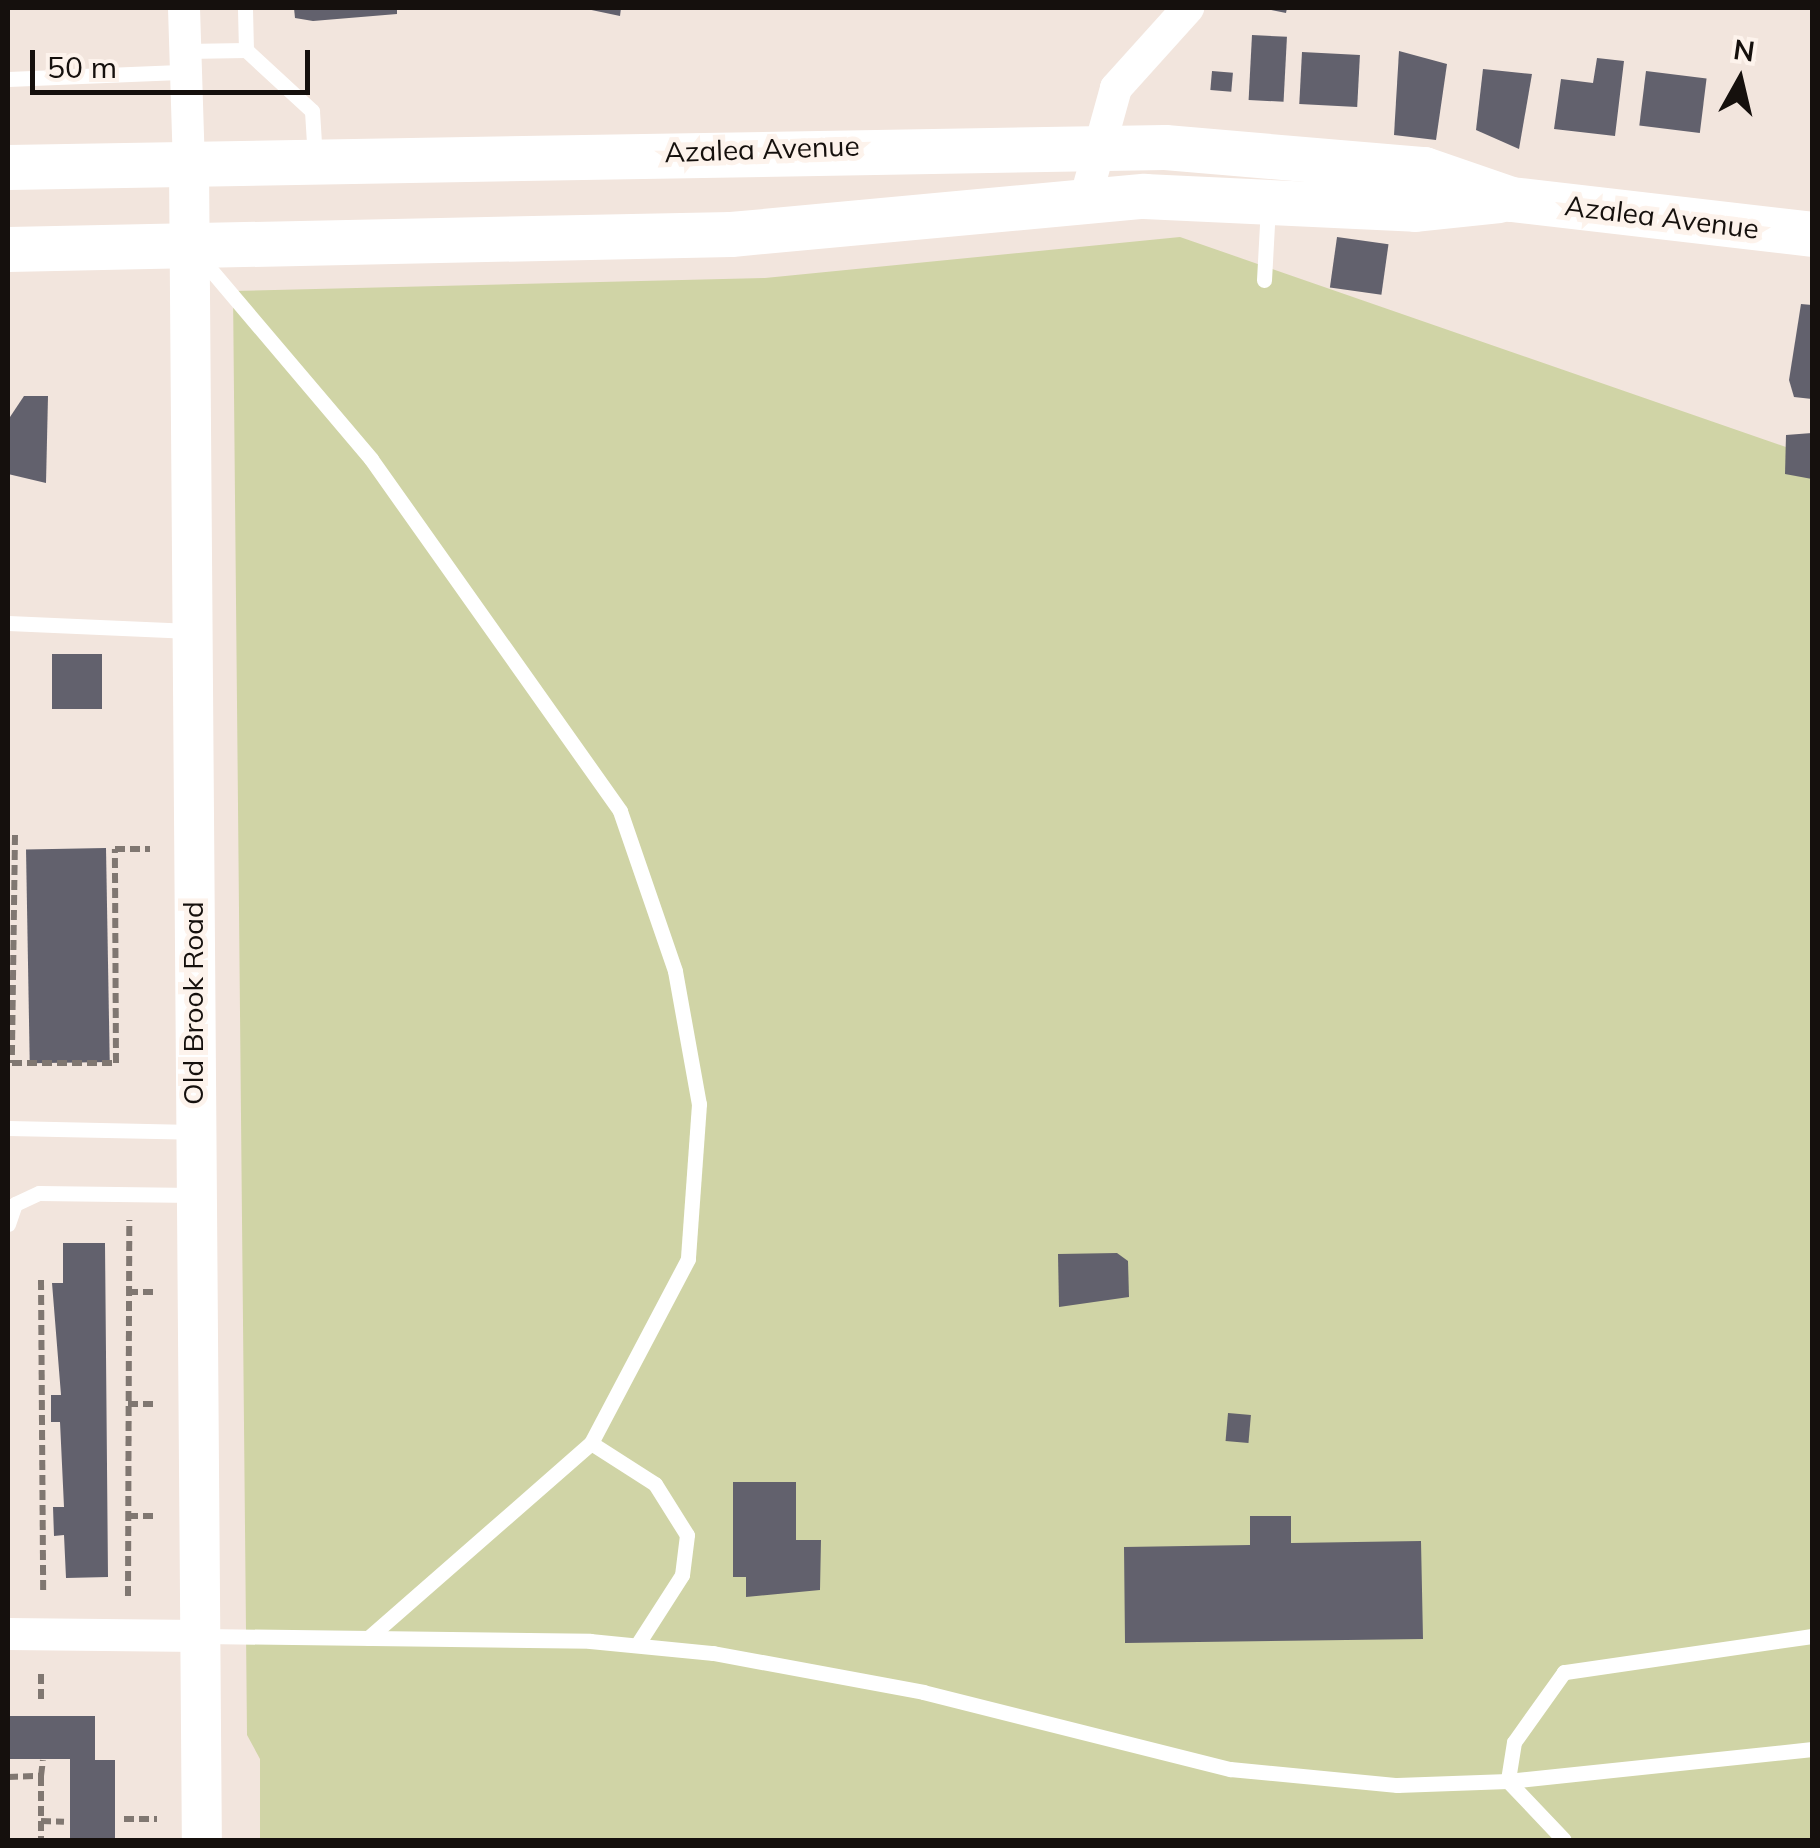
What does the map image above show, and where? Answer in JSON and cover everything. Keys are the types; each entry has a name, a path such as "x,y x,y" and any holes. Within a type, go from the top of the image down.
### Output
{"main road":[{"name":"Azalea Avenue","path":"8,167 1094,146 1424,169 1511,199 1812,234"},
{"name":"Azalea Avenue","path":"8,249 732,234 1085,200 1268,198 1415,210 1511,199"}],"street":[{"path":"184,8 189,165"},
{"path":"1085,200 1094,146 1134,59 1188,8"},
{"name":"Old Brook Road","path":"189,165 202,1840"},
{"path":"8,1634 200,1636"}],"lane":[{"path":"245,8 246,50 312,111 315,162"},
{"path":"8,79 186,61 246,50"},
{"path":"1264,280 1268,198"},
{"path":"190,245 371,459 508,641 620,811 675,972 700,1104 688,1260 591,1443 368,1638"},
{"path":"8,623 190,631"},
{"path":"8,1128 194,1132"},
{"path":"8,1224 15,1204 39,1194 194,1195"},
{"path":"591,1443 656,1484 687,1535 682,1575 637,1645"},
{"path":"200,1636 637,1645 836,1672 1230,1769 1397,1785 1508,1782 1812,1750"},
{"path":"1508,1782 1514,1742 1564,1672 1812,1636"},
{"path":"1508,1782 1564,1840"}],"path":[{"path":"15,835 12,1063 116,1063 114,849 150,849"},
{"path":"128,1596 129,1202"},
{"path":"41,1280 43,1594"},
{"path":"128,1292 154,1292"},
{"path":"128,1404 154,1404"},
{"path":"128,1516 155,1516"},
{"path":"40,1698 42,1671"},
{"path":"40,1840 43,1760"},
{"path":"8,1777 41,1776"},
{"path":"124,1819 157,1819"},
{"path":"41,1821 64,1822"}],"green space":[{"path":"1180,237 1812,456 1812,1840 260,1840 260,1759 247,1735 233,291 765,278"}],"building":[{"path":"294,8 397,8 397,14 313,21 295,18"},
{"path":"582,8 621,8 620,16"},
{"path":"1261,8 1287,8 1286,13"},
{"path":"1252,35 1287,37 1284,102 1249,100"},
{"path":"1399,51 1447,64 1436,140 1394,135"},
{"path":"1302,52 1360,55 1357,107 1299,104"},
{"path":"1597,58 1624,61 1615,136 1554,129 1561,79 1593,83"},
{"path":"1483,69 1532,74 1519,149 1476,130"},
{"path":"1212,71 1233,73 1231,92 1210,90"},
{"path":"1646,71 1707,78 1700,133 1639,126"},
{"path":"1337,237 1388,244 1381,295 1330,288"},
{"path":"1801,304 1812,305 1812,399 1794,397 1789,380"},
{"path":"24,396 48,396 46,483 8,474 8,420"},
{"path":"1812,433 1812,479 1785,474 1786,435"},
{"path":"52,654 102,654 102,709 52,709"},
{"path":"106,848 110,1062 30,1063 26,849"},
{"path":"63,1243 105,1243 108,1577 66,1578 64,1535 54,1536 53,1507 64,1507 60,1422 51,1422 51,1395 61,1395 52,1283 63,1283"},
{"path":"1117,1253 1128,1261 1129,1297 1059,1307 1058,1254"},
{"path":"1228,1413 1251,1415 1248,1443 1226,1441"},
{"path":"733,1482 796,1482 796,1540 821,1540 820,1590 746,1597 746,1577 733,1577"},
{"path":"1250,1516 1291,1516 1291,1543 1421,1541 1423,1639 1125,1643 1124,1547 1250,1545"},
{"path":"8,1716 95,1716 95,1760 115,1760 115,1840 70,1840 70,1759 8,1759"}]}
